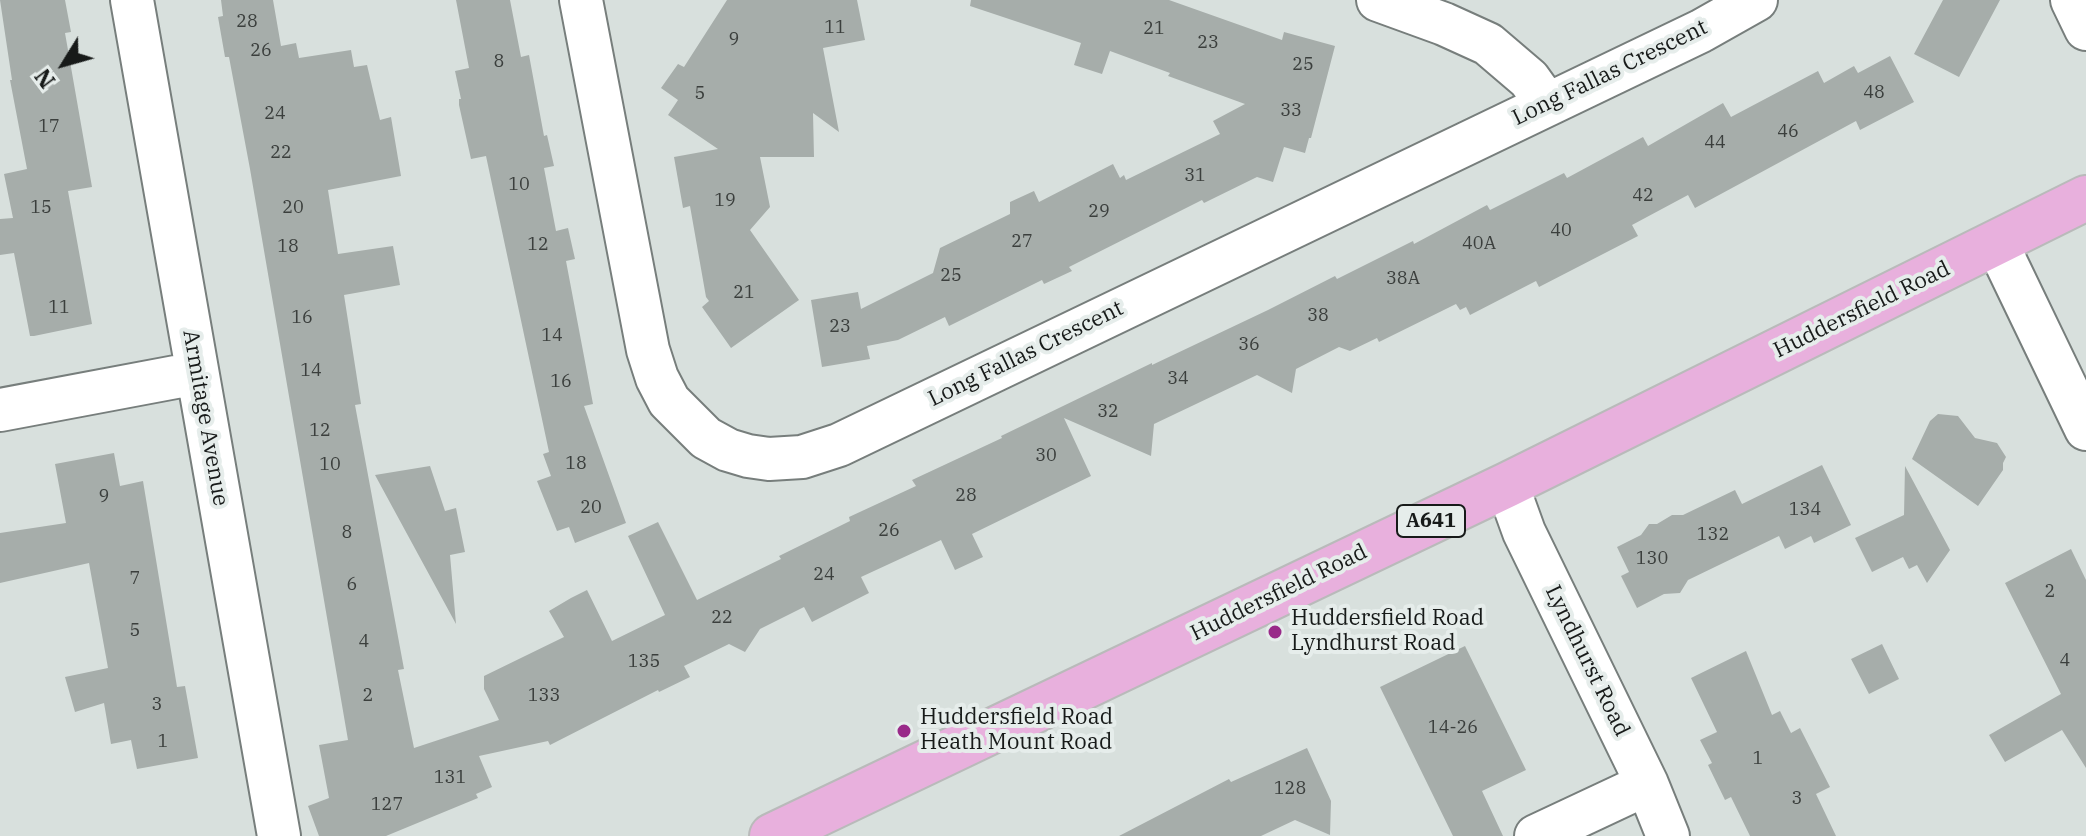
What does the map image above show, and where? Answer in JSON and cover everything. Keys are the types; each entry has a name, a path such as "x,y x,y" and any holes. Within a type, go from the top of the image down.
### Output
{"main road":[{"name":"Huddersfield Road","path":"772,836 825,825 2086,198"}],"street":[{"name":"Armitage Avenue","path":"132,0 279,836"},
{"name":"Long Fallas Crescent","path":"581,0 648,350 657,378 669,401 706,438 728,450 769,459 802,457 839,445 1701,31 1756,0"},
{"path":"1378,0 1488,44 1529,79 1547,104"},
{"path":"2072,0 2086,29"},
{"path":"1997,244 2086,429"},
{"path":"0,410 197,373"},
{"name":"Lyndhurst Road","path":"1507,485 1524,532 1647,784 1668,836"},
{"path":"1536,836 1647,784"}],"building":[{"path":"0,0 65,0 71,32 65,33 92,187 68,191 92,324 34,336 30,336 14,253 0,255 0,219 13,218 4,174 27,169 10,80"},
{"path":"221,0 273,0 281,46 296,43 299,58 351,50 354,67 367,65 380,120 391,117 401,176 328,190 338,254 393,246 400,285 344,295 361,404 355,405 404,669 398,670 414,748 499,720 484,689 484,676 564,637 549,611 571,598 587,590 612,641 665,615 628,536 658,522 697,600 781,559 779,556 850,521 849,517 916,486 912,480 1001,436 1335,276 1337,279 1413,241 1414,244 1487,205 1490,210 1564,173 1567,178 1643,137 1648,146 1723,103 1731,117 1818,71 1824,83 1854,66 1858,73 1890,56 1914,102 1860,130 1856,121 1695,208 1688,195 1632,225 1638,236 1539,287 1536,281 1470,315 1466,307 1460,310 1456,304 1379,342 1377,338 1350,351 1339,347 1296,369 1292,393 1257,375 1154,424 1151,456 1064,418 1091,476 972,534 983,557 955,570 941,540 861,577 869,593 812,622 804,607 760,629 745,652 729,644 684,666 690,677 550,745 548,741 479,756 492,787 476,794 478,798 386,836 319,836 308,806 329,798 319,745 348,740 250,169 229,57 225,57 218,17 223,16"},
{"path":"456,0 510,0 521,57 529,55 544,136 547,135 554,166 544,168 556,231 568,228 575,259 566,261 593,404 584,406 626,523 575,543 569,527 557,531 537,481 551,476 543,454 549,452 486,156 471,159 459,105 461,99 455,71 469,68"},
{"path":"727,0 857,0 865,40 823,48 839,132 813,113 814,157 760,157 770,207 750,230 799,300 731,348 702,307 709,301 690,206 683,208 674,157 718,149 668,115 678,100 661,88 678,64 684,67"},
{"path":"971,0 1169,0 1282,40 1284,32 1335,46 1305,153 1284,147 1273,182 1257,177 1204,203 1202,200 1069,267 1072,271 1044,284 1042,280 949,326 945,317 898,340 867,346 870,359 822,367 811,300 858,292 861,309 933,273 940,248 1010,214 1010,202 1034,191 1039,202 1113,164 1120,178 1124,175 1126,180 1220,134 1213,121 1245,104 1110,51 1102,74 1074,65 1081,43 970,6"},
{"path":"1943,0 2000,0 1959,77 1914,54"},
{"path":"1938,414 1958,416 1975,438 1997,443 2006,457 2003,470 1978,506 1912,459 1930,421"},
{"path":"114,453 120,486 143,481 177,687 185,686 198,758 137,769 131,740 111,744 104,703 75,712 65,677 108,668 89,563 0,583 0,533 66,523 55,464"},
{"path":"1822,465 1851,525 1814,543 1811,536 1785,549 1779,536 1688,580 1680,593 1664,594 1637,608 1621,576 1629,572 1617,547 1641,535 1649,524 1657,524 1672,515 1683,515 1735,490 1742,504"},
{"path":"430,466 445,511 456,508 465,552 450,555 456,624 375,475"},
{"path":"1905,466 1950,550 1927,583 1917,565 1909,569 1903,557 1872,572 1855,538 1904,515"},
{"path":"2071,549 2086,580 2086,768 2062,730 2005,762 1989,735 2061,694 2005,583"},
{"path":"1882,644 1899,679 1869,694 1851,659"},
{"path":"1465,646 1526,770 1482,791 1503,836 1453,836 1380,687"},
{"path":"1746,651 1772,715 1780,711 1791,733 1800,728 1830,787 1816,794 1836,836 1750,836 1731,797 1725,800 1700,740 1717,732 1691,678"},
{"path":"1307,748 1331,801 1330,835 1295,820 1261,836 1119,836 1229,779 1231,782"}],"place":[{"name":"Huddersfield Road Lyndhurst Road","path":"1275,632"},
{"name":"Huddersfield Road Heath Mount Road","path":"904,731"}]}
